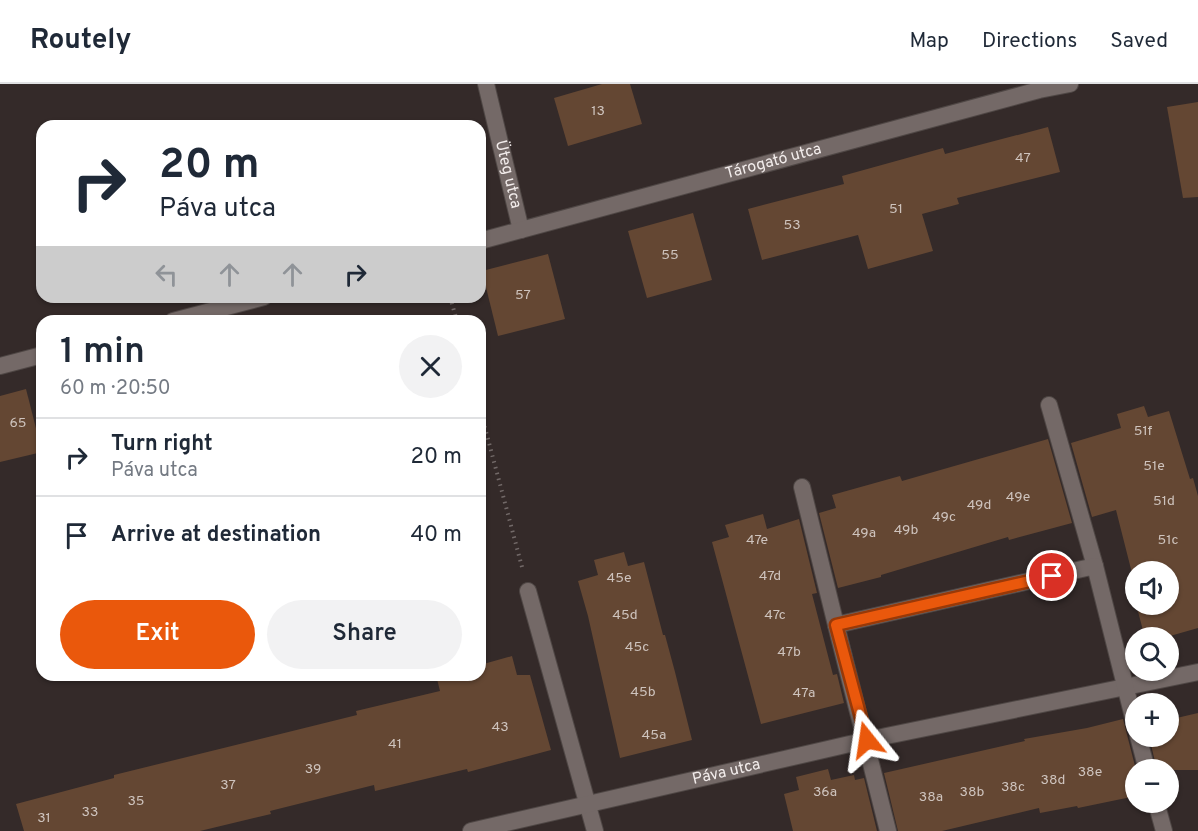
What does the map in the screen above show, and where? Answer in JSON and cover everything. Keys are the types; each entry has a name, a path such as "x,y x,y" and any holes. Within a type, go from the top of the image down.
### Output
{"street":[{"name":"Üteg utca","path":"486,84 521,230"},
{"name":"Tárogató utca","path":"486,239 1038,87 1070,84"},
{"path":"196,315 241,303"},
{"path":"0,366 36,357"},
{"path":"1048,405 1095,566 1125,693"},
{"path":"802,487 888,831"},
{"path":"836,625 1095,566"},
{"path":"528,591 595,831"},
{"name":"Páva utca","path":"471,831 867,740 1198,672"},
{"path":"1159,813 1164,831"}],"path":[{"path":"486,432 528,591"}],"building":[{"path":"602,84 630,84 642,124 568,146 554,98"},
{"path":"1198,102 1198,197 1183,198 1167,107"},
{"path":"1048,127 1060,172 957,198 959,204 922,214 933,251 868,269 858,235 762,260 748,209 844,184 842,176 943,148 945,154"},
{"path":"693,213 712,280 647,298 628,231"},
{"path":"548,254 565,319 498,336 486,287 486,270"},
{"path":"26,389 36,428 36,453 0,462 0,396"},
{"path":"1144,406 1148,417 1169,411 1190,479 1193,478 1198,496 1198,628 1179,633 1179,627 1142,627 1139,615 1179,615 1179,561 1129,561 1116,510 1092,517 1071,443 1121,428 1117,414"},
{"path":"1048,439 1072,523 1009,540 1008,537 881,575 881,577 838,588 819,513 836,508 832,495 900,476 902,481"},
{"path":"763,514 767,529 799,519 817,593 812,594 833,675 837,674 844,703 761,724 712,542 729,537 725,525"},
{"path":"624,552 628,566 644,562 692,740 620,758 578,581 598,575 594,560"},
{"path":"512,656 517,675 530,675 551,750 468,772 467,769 375,791 374,785 200,831 24,831 16,804 114,778 114,775 357,715 356,711 440,691 438,681 486,681 486,663"},
{"path":"1198,713 1198,770 1179,770 1179,759 1154,759 1152,747 1179,747 1179,717"},
{"path":"1123,719 1125,747 1130,747 1133,759 1125,759 1125,798 1040,813 1039,808 942,831 898,831 884,773 1025,741 1024,739"},
{"path":"828,769 831,780 854,775 855,780 864,778 877,831 793,831 784,794 799,790 796,777"}],"route":[{"path":"867,740 836,625 1052,576"}]}
